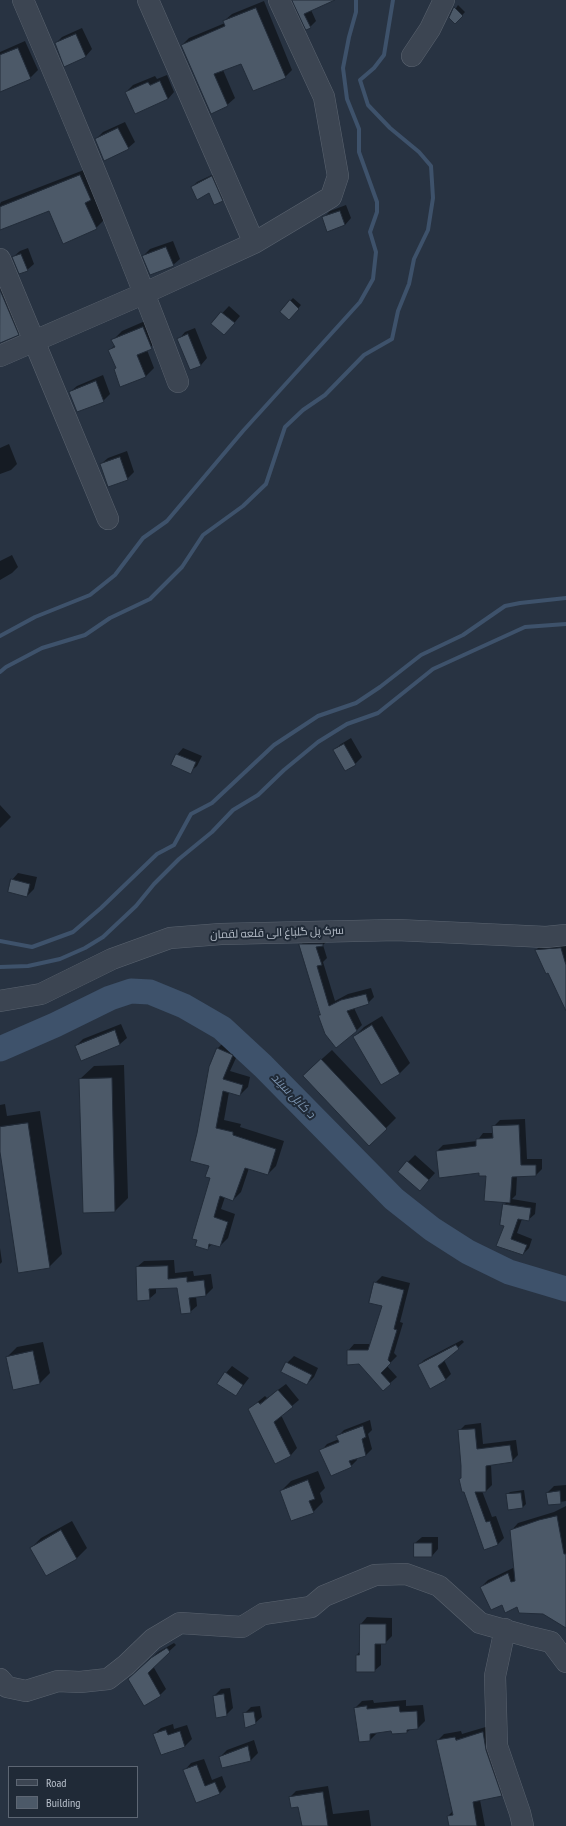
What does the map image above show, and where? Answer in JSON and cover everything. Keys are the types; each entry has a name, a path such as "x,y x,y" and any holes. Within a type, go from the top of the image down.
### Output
{"street":[{"path":"22,0 70,109 145,293 178,382"},
{"path":"148,0 254,243"},
{"path":"0,356 33,340 145,293 254,243 331,197 338,176 324,97 279,0"},
{"path":"412,56 430,29 444,0"},
{"path":"0,259 108,519"},
{"name":"سرک پل گلباغ الی قلعه لقمان","path":"0,1001 41,994 112,959 170,938 220,934 397,930 546,937 566,935"},
{"path":"0,1679 7,1687 26,1691 58,1681 80,1682 108,1679 126,1665 153,1639 180,1623 242,1627 262,1614 311,1607 324,1596 375,1575 406,1574 439,1586 480,1622 551,1642 566,1662"},
{"path":"505,1629 495,1676 498,1746 523,1826"}],"building":[{"path":"292,0 335,0 304,14 311,28 306,30"},
{"path":"454,7 463,16 455,24 449,18"},
{"path":"256,8 286,78 253,91 241,64 214,74 228,106 211,114 181,45 225,26 223,21"},
{"path":"76,34 86,57 64,67 55,43"},
{"path":"18,48 31,79 0,92 0,55"},
{"path":"160,81 168,99 135,114 125,92 148,82 150,85"},
{"path":"118,128 129,149 104,161 95,139"},
{"path":"80,175 91,200 85,203 97,229 63,244 49,211 0,230 0,207"},
{"path":"212,176 223,201 214,205 209,193 197,200 191,187"},
{"path":"340,211 345,225 327,232 322,217"},
{"path":"166,247 174,266 150,275 142,256"},
{"path":"21,254 28,271 19,274 12,257"},
{"path":"0,290 19,335 0,343"},
{"path":"290,300 299,309 289,320 280,312"},
{"path":"221,312 235,323 224,335 211,324"},
{"path":"143,327 152,349 137,355 146,377 120,387 114,369 116,368 108,350 115,347 111,340"},
{"path":"188,334 201,366 190,370 177,339"},
{"path":"96,381 104,402 77,412 69,392"},
{"path":"120,457 128,480 108,487 100,464"},
{"path":"344,744 356,765 345,771 333,750"},
{"path":"176,754 196,762 191,774 171,765"},
{"path":"11,879 30,884 27,897 8,892"},
{"path":"299,944 323,944 323,946 316,947 322,965 317,966 329,1006 341,1000 366,994 369,1004 347,1011 357,1031 336,1048 325,1034 318,1015 320,1015"},
{"path":"561,948 566,965 566,1011 535,950"},
{"path":"372,1025 400,1074 381,1085 353,1037"},
{"path":"115,1030 120,1045 81,1061 75,1046"},
{"path":"217,1048 233,1055 223,1079 243,1085 240,1096 223,1091 216,1128 233,1132 233,1135 276,1149 268,1175 245,1168 233,1201 220,1196 214,1217 228,1222 220,1247 209,1244 208,1250 195,1246 197,1240 192,1239 210,1178 205,1177 209,1166 190,1161 197,1133 209,1067"},
{"path":"321,1059 387,1129 369,1146 303,1076"},
{"path":"112,1078 115,1212 83,1213 79,1079"},
{"path":"28,1123 50,1268 18,1273 0,1152 0,1127"},
{"path":"519,1125 521,1165 536,1165 536,1176 512,1177 510,1203 484,1201 486,1176 479,1176 479,1173 439,1178 436,1151 476,1146 476,1139 493,1138 492,1126"},
{"path":"407,1161 429,1180 420,1191 398,1172"},
{"path":"503,1204 531,1208 529,1221 518,1219 511,1239 527,1245 523,1255 496,1246 504,1226 500,1225"},
{"path":"168,1266 168,1279 187,1277 187,1282 204,1280 206,1296 189,1298 191,1313 181,1314 177,1288 149,1289 150,1300 137,1301 136,1267"},
{"path":"374,1282 404,1290 394,1329 397,1330 388,1360 391,1363 381,1373 391,1384 383,1391 359,1364 347,1365 347,1350 368,1350 382,1306 369,1303"},
{"path":"456,1345 459,1349 438,1366 446,1380 430,1389 418,1365"},
{"path":"33,1351 40,1384 13,1390 6,1357"},
{"path":"286,1362 312,1375 307,1385 281,1372"},
{"path":"225,1372 243,1385 236,1396 217,1384"},
{"path":"278,1390 293,1407 274,1422 291,1456 275,1464 248,1409 258,1402 260,1404"},
{"path":"363,1426 366,1437 362,1439 366,1456 349,1461 352,1467 331,1476 319,1450 339,1442 336,1436"},
{"path":"475,1429 477,1449 510,1445 513,1462 486,1466 486,1492 475,1492 486,1522 490,1521 498,1545 484,1550 464,1492 462,1492 459,1479 461,1478 461,1466 458,1430"},
{"path":"308,1480 315,1499 309,1501 314,1513 291,1521 280,1491"},
{"path":"560,1491 561,1504 548,1505 546,1493"},
{"path":"521,1493 523,1508 508,1510 506,1494"},
{"path":"557,1516 564,1554 566,1554 566,1628 543,1614 519,1613 517,1607 505,1613 502,1605 491,1610 480,1587 508,1573 511,1582 515,1581 510,1530 539,1520"},
{"path":"61,1530 77,1559 46,1576 30,1548"},
{"path":"414,1543 432,1543 432,1557 414,1557"},
{"path":"360,1624 386,1624 386,1644 375,1644 375,1672 356,1672 356,1655 359,1655"},
{"path":"167,1648 170,1652 148,1673 161,1696 144,1706 128,1679 151,1658"},
{"path":"224,1694 227,1716 216,1718 213,1696"},
{"path":"367,1706 367,1709 399,1706 400,1712 417,1711 418,1729 407,1730 407,1733 392,1734 391,1731 370,1734 370,1741 359,1742 354,1708"},
{"path":"254,1712 256,1724 245,1728 243,1713"},
{"path":"166,1730 168,1735 180,1731 185,1747 161,1755 153,1734"},
{"path":"483,1732 486,1750 502,1796 473,1802 477,1826 449,1826 447,1816 453,1815 436,1740 455,1737 456,1740"},
{"path":"248,1746 251,1761 222,1768 219,1757"},
{"path":"197,1765 205,1786 215,1782 220,1794 196,1803 183,1770"},
{"path":"323,1792 328,1826 302,1826 298,1807 291,1808 289,1797"}],"waterway":[{"path":"0,636 35,617 90,595 115,575 143,538 167,521 243,431 360,302 373,279 376,252 370,232 377,212 377,202 359,152 359,129 347,99 343,68 356,12 356,0"},
{"path":"0,672 6,667 42,648 85,635 110,618 150,599 182,567 203,535 243,506 266,484 285,427 303,410 325,395 364,355 392,339 398,311 409,284 414,259 428,230 433,198 431,166 419,152 390,128 368,105 360,80 374,68 384,55 393,0"},
{"path":"0,941 32,947 73,932 101,908 157,854 174,845 191,814 212,803 274,745 318,716 356,703 380,687 421,655 463,635 505,606 566,598"},
{"path":"0,967 28,966 60,959 85,948 103,937 136,906 154,884 179,859 212,832 233,810 258,795 284,770 318,742 347,724 378,713 433,669 525,627 566,624"},
{"name":"د کابل سيند","path":"0,1049 55,1025 110,998 131,991 150,992 184,1006 222,1028 263,1066 394,1199 432,1229 468,1252 509,1272 566,1289"}]}
